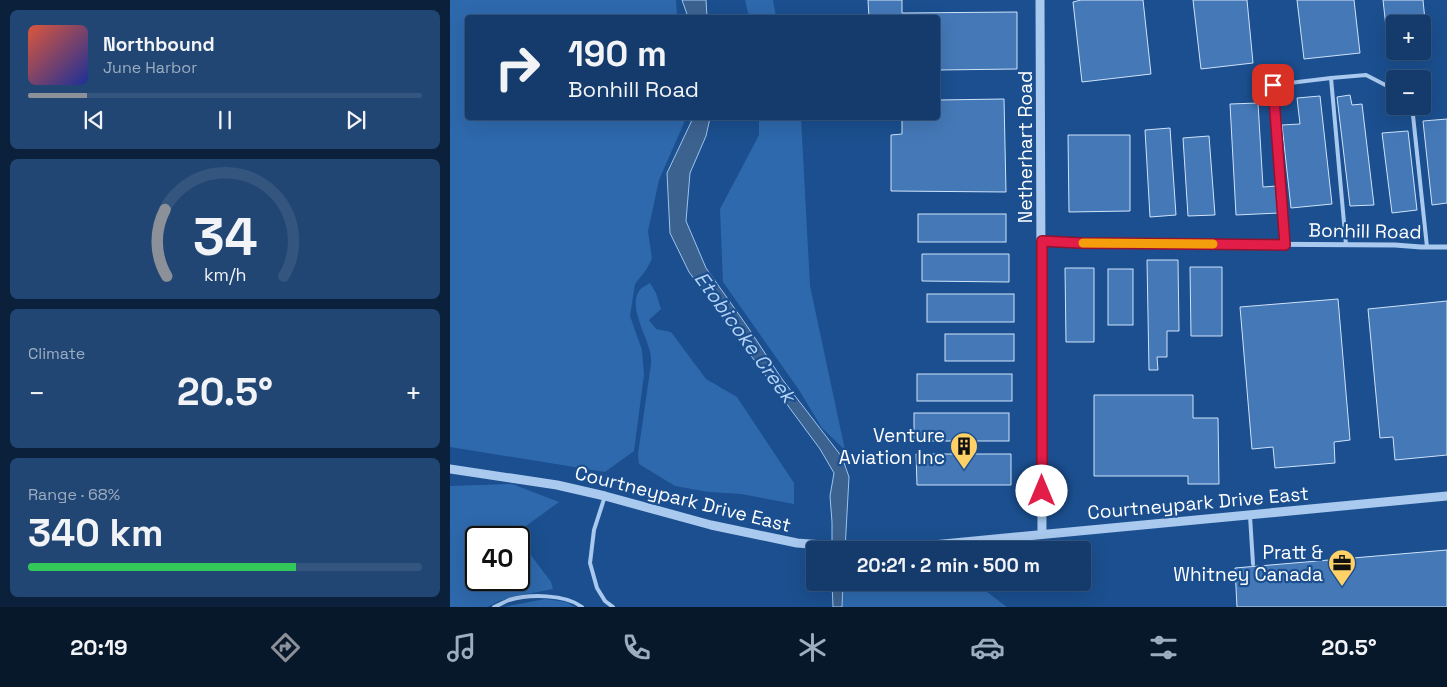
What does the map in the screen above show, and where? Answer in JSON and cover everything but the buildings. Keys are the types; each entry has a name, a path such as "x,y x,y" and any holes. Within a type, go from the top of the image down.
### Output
{"street":[{"name":"Netherhart Road","path":"1040,0 1042,534"},
{"name":"Bonhill Road","path":"1042,241 1447,247"},
{"name":"Courtneypark Drive East","path":"450,469 557,485 771,539 849,547 912,547 1447,496"}],"lane":[{"path":"1285,245 1273,85 1366,74 1386,85"},
{"path":"1331,78 1346,245"},
{"path":"1413,115 1427,247"},
{"path":"606,496 594,530 590,563 597,588 605,601 613,607"},
{"path":"1250,514 1253,564"},
{"path":"494,607 509,600 556,596 582,607"}],"shaded area":[{"path":"450,0 676,0 677,15 465,15 465,120 684,120 684,123 659,180 648,231 652,259 635,284 630,316 642,350 644,375 634,451 605,472 450,447"},
{"path":"745,0 773,0 776,15 749,15"},
{"path":"759,120 801,120 810,286 845,450 822,428 799,390 723,282 720,209 759,135"},
{"path":"650,283 656,293 661,309 649,320 656,329 671,332 706,379 737,397 794,483 794,504 741,494 708,492 675,486 639,464 638,454 651,360 650,350 637,313 636,299 640,290"},
{"path":"512,484 559,502 526,526 465,526 465,591 530,591 530,554 551,582 553,589 499,601 487,607 450,607 450,486"},
{"path":"835,591 986,591 1007,607 834,607"},
{"path":"545,599 566,602 575,607 503,607"}],"water":[{"path":"682,0 706,0 707,15 687,15"},
{"name":"Etobicoke Creek","path":"692,120 710,120 706,136 690,173 686,221 706,268 782,379 842,457 849,477 845,541 832,541 830,496 834,473 820,449 689,272 670,233 667,173"},
{"path":"832,591 843,591 842,607 833,607"}],"slow traffic":[{"path":"1083,243 1213,244"}],"place":[{"name":"Venture Aviation Inc","path":"964,470"},
{"name":"Pratt & Whitney Canada","path":"1342,587"}],"route":[{"path":"1042,491 1042,241 1285,245 1273,85"}]}
